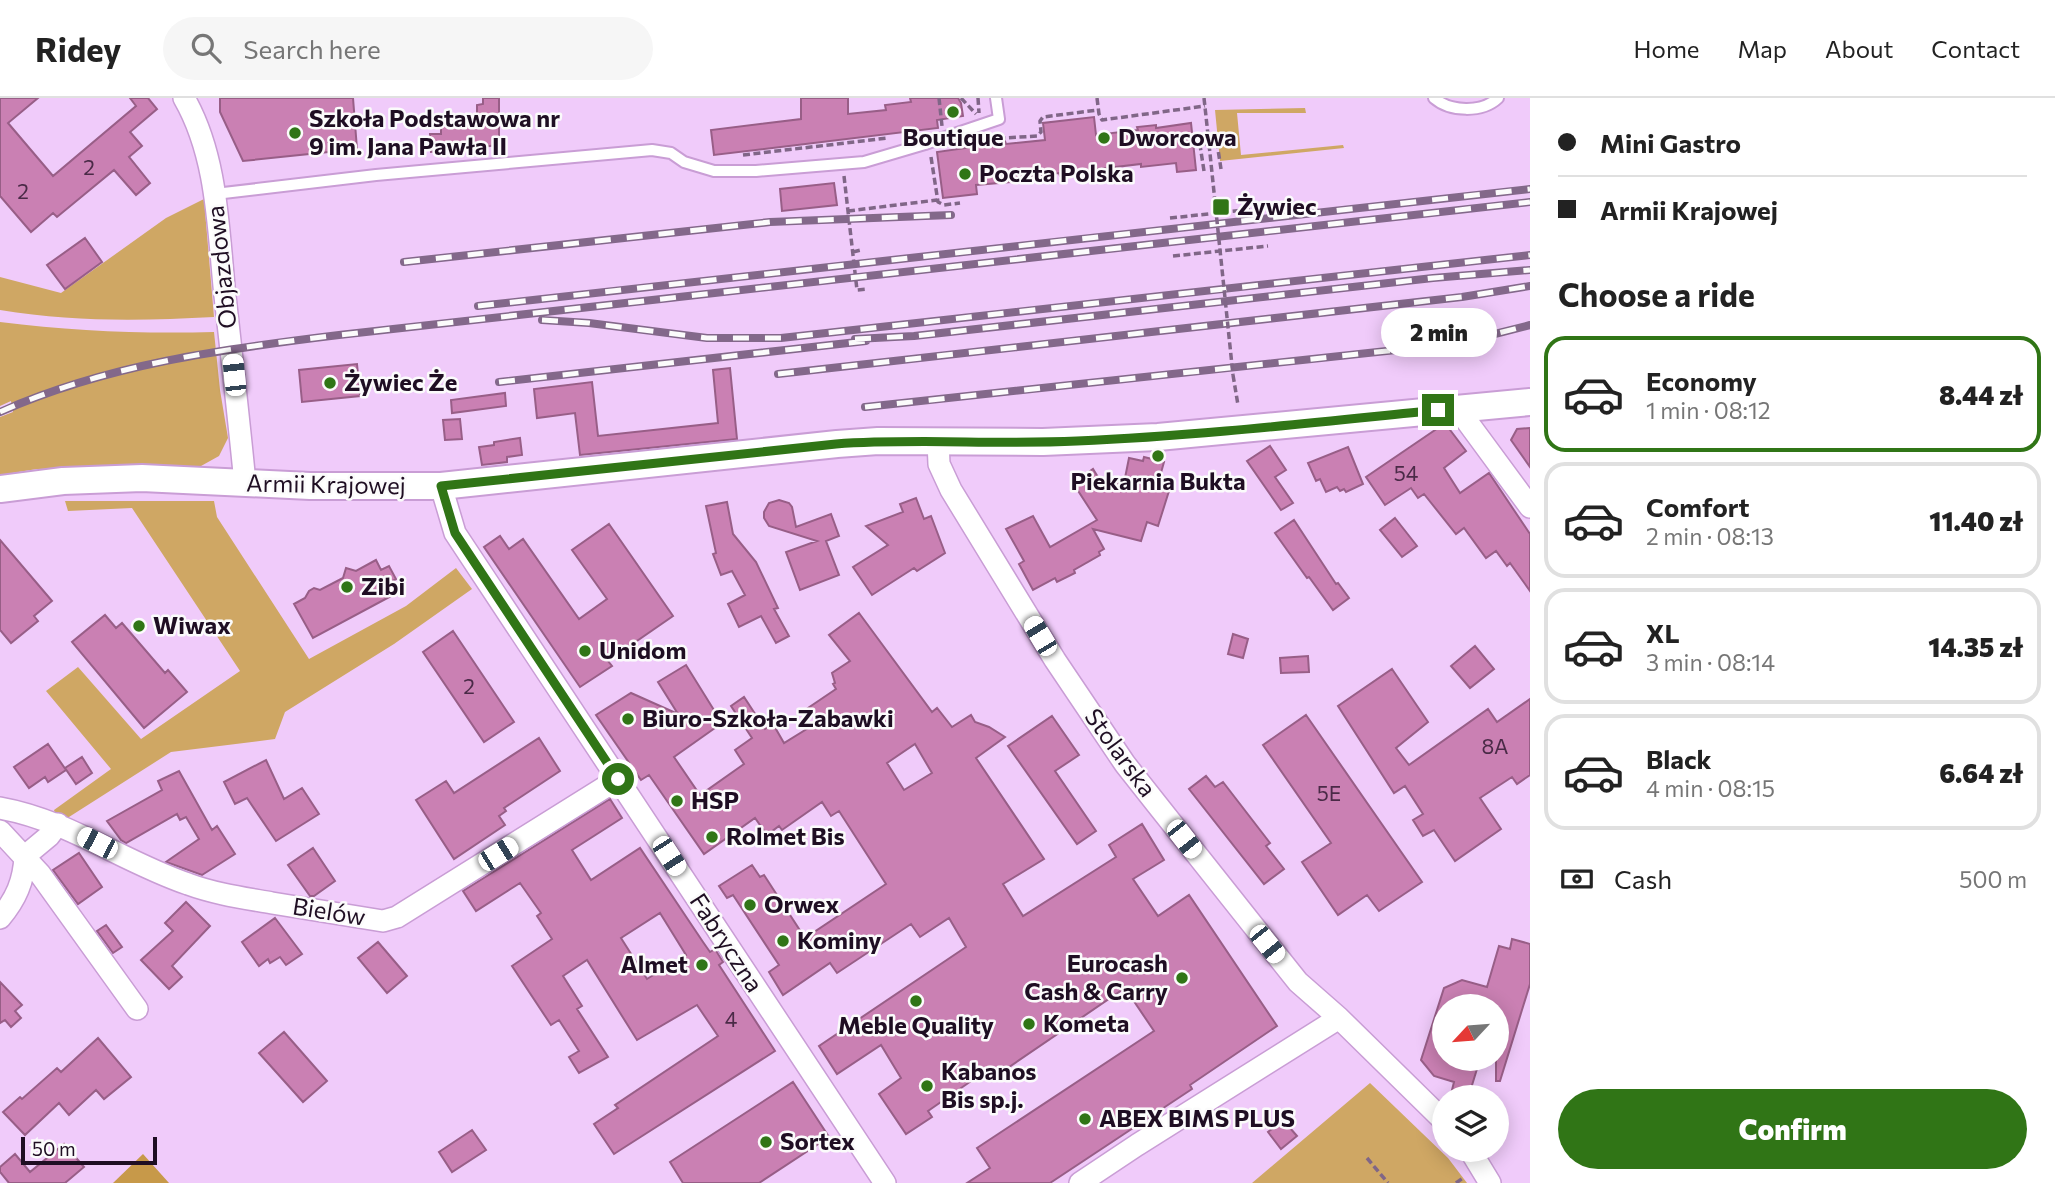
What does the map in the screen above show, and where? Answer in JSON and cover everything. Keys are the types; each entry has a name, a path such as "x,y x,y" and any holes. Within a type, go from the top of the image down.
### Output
{"street":[{"name":"Objazdowa","path":"184,98 197,123 215,194 246,483"},
{"name":"Armii Krajowej","path":"0,489 64,481 142,478 369,487 441,486 836,444 878,441 1035,443 1158,437 1530,402"},
{"path":"1461,408 1466,419 1530,507"},
{"name":"Stolarska","path":"938,441 939,464 951,490 1055,660 1125,764 1298,982 1339,1018 1432,1109"},
{"name":"Fabryczna","path":"441,486 455,533 885,1183"},
{"name":"Bielów","path":"0,808 34,815 58,824 154,872 190,885 233,896 383,921 397,917 618,779"},
{"path":"24,856 49,836 58,824"},
{"path":"0,831 40,874 137,1009"},
{"path":"0,918 11,904 24,874 24,856"},
{"path":"1080,1183 1339,1018"},
{"path":"1477,1162 1490,1183"}],"lane":[{"path":"215,194 376,175 652,150 671,153 684,162 714,172 756,172 864,162 999,119 996,98"},
{"path":"1434,98 1447,106 1473,108 1486,106 1498,98"}],"path":[{"path":"934,131 942,128 939,98"},
{"path":"961,98 978,115"},
{"path":"978,98 978,115"},
{"path":"1097,98 1100,118 1105,120 1205,108"},
{"path":"1205,98 1237,403"},
{"path":"976,141 1002,138 1011,141 1037,136 1041,132 1040,121 1043,117 1098,110"},
{"path":"1069,114 1069,120"},
{"path":"966,119 978,115"},
{"path":"742,155 892,138"},
{"path":"1204,171 1200,145 1217,143 1221,169"},
{"path":"930,150 937,200 940,205 960,203"},
{"path":"843,164 857,290 868,289"},
{"path":"933,169 939,167"},
{"path":"848,211 937,200"},
{"path":"1170,218 1264,208"},
{"path":"1173,256 1268,246"},
{"path":"853,252 861,250"},
{"path":"1367,1158 1388,1183"},
{"path":"1456,1183 1463,1178"}],"shaded area":[{"path":"1305,108 1306,113 1237,113 1241,155 1343,145 1344,148 1220,161 1215,110"},
{"path":"204,199 214,317 107,320 0,310 0,277 61,293 166,218"},
{"path":"0,322 107,331 214,332 228,438 219,456 201,466 37,469 0,475 0,417 13,412 11,401 0,406"},
{"path":"65,501 214,501 217,517 309,659 406,606 456,568 472,589 394,644 285,712 275,739 171,752 58,824 54,810 111,769 46,691 78,667 141,739 240,671 132,508 68,511"},
{"path":"1370,1083 1432,1143 1432,1162 1451,1162 1467,1183 1252,1183"},
{"path":"143,1154 169,1183 113,1183"}],"building":[{"path":"0,98 38,98 8,123 53,176 136,106 130,98 148,98 157,109 130,132 142,146 129,157 150,183 136,195 114,170 57,217 53,213 31,232 0,196"},
{"name":"Szkoła Podstawowa nr 9 im. Jana Pawła II","path":"220,98 353,98 357,149 243,161 220,112"},
{"path":"483,98 499,98 499,145 431,152 430,134 441,134 441,126 477,124 477,105 483,104"},
{"path":"801,98 848,98 848,114 886,110 885,105 911,102 910,98 958,98 963,116 937,120 938,128 714,155 711,130 801,119"},
{"path":"1094,117 1096,135 1138,130 1137,127 1156,125 1156,128 1191,123 1196,170 1177,172 1176,163 1141,167 1141,164 1060,176 1059,173 976,185 977,194 943,198 937,152 1005,141 1006,144 1045,140 1043,123"},
{"path":"834,183 837,205 782,211 780,189"},
{"path":"85,238 102,262 65,289 47,265"},
{"name":"Żywiec Że","path":"357,364 360,396 302,402 299,370"},
{"path":"730,368 737,439 580,455 575,413 537,418 534,389 592,382 598,436 718,423 713,370"},
{"path":"505,393 506,406 452,413 451,400"},
{"path":"460,419 462,439 445,440 443,420"},
{"path":"1441,426 1447,426 1466,451 1444,468 1460,493 1489,473 1530,534 1530,591 1510,563 1507,566 1496,551 1486,558 1464,528 1456,534 1424,494 1418,498 1411,488 1385,505 1366,477"},
{"path":"1530,428 1530,467 1511,440 1517,429"},
{"path":"520,438 522,455 507,457 507,462 482,465 479,447"},
{"path":"1270,446 1286,470 1275,477 1293,503 1281,510 1247,461"},
{"path":"1348,447 1363,484 1346,492 1337,487 1326,492 1320,479 1316,481 1308,463"},
{"path":"1144,457 1164,462 1157,487 1169,491 1158,526 1147,522 1141,541 1093,529 1104,549 1099,552 1100,555 1074,570 1075,573 1057,582 1055,578 1033,590 1019,564 1024,561 1006,529 1033,516 1050,547 1097,520 1073,483 1093,469 1101,482 1124,483 1129,458 1143,461"},
{"path":"916,498 924,519 931,516 945,553 917,571 914,568 872,595 853,567 888,545 866,526 903,512 900,504"},
{"path":"779,500 792,507 796,527 831,514 839,536 826,541 839,575 800,590 786,552 817,541 769,526 764,512 769,503"},
{"path":"727,502 733,534 756,562 778,608 774,609 789,636 776,643 761,616 739,627 728,604 745,595 732,571 721,575 713,554 716,553 706,506"},
{"path":"1395,518 1417,546 1402,557 1380,530"},
{"path":"1294,520 1336,584 1338,583 1349,598 1333,610 1275,533"},
{"path":"609,524 673,616 608,661 612,666 580,687 484,547 500,536 509,549 523,539 579,619 607,599 572,550"},
{"path":"0,540 52,601 34,616 38,621 11,643 0,630"},
{"path":"376,560 381,570 389,566 396,579 387,584 393,595 313,638 294,604 305,598 314,588 320,590 343,578 346,568 356,571"},
{"path":"859,613 932,712 937,708 952,727 971,715 975,722 1005,737 976,758 1044,859 1003,884 1023,916 1116,857 1109,845 1142,824 1164,860 1133,879 1158,916 1189,895 1277,1026 1190,1085 1192,1089 1050,1183 967,1183 990,1168 977,1148 1154,1031 1125,988 993,1078 987,1070 928,1111 932,1117 906,1134 879,1094 901,1078 881,1045 837,1074 819,1046 966,947 949,918 920,937 911,924 837,973 830,963 783,995 769,972 779,965 733,895 727,898 719,886 752,865 760,877 764,875 805,938 886,884 839,811 831,816 822,802 782,830 779,826 767,835 755,818 704,854 649,775 641,780 596,715 631,693 678,714 658,682 686,665 722,723 674,757 700,795 744,764 735,750 752,738 731,706 744,697 765,729 773,724 784,743 818,722 808,708 836,689 832,673 850,661 829,635","holes":["915,744 932,773 904,790 887,763"]},
{"path":"105,615 116,628 122,623 165,673 168,670 187,692 144,728 72,642"},
{"path":"453,631 514,722 484,742 423,652"},
{"path":"1233,634 1248,639 1243,658 1228,654"},
{"path":"1475,646 1494,669 1470,688 1451,666"},
{"path":"1308,656 1309,672 1281,673 1280,658"},
{"path":"1392,669 1428,722 1396,748 1409,765 1488,709 1497,722 1530,699 1530,775 1517,784 1512,777 1480,798 1501,829 1455,861 1434,830 1423,836 1413,820 1423,814 1405,786 1394,793 1338,706"},
{"path":"1306,715 1422,882 1379,911 1367,895 1338,915 1302,862 1331,843 1263,745"},
{"path":"1052,716 1079,755 1055,771 1096,831 1077,844 1008,746"},
{"path":"539,738 560,771 504,808 506,811 499,816 505,825 454,859 416,800 446,781 454,793"},
{"path":"48,744 66,770 48,782 45,777 29,788 14,767"},
{"path":"82,757 92,773 76,784 65,768"},
{"path":"266,760 284,799 302,788 319,814 276,841 247,798 235,804 224,782"},
{"path":"179,771 212,830 217,826 235,854 202,875 166,862 199,839 186,817 180,820 177,814 126,843 107,821 162,790 158,781"},
{"path":"1206,776 1215,787 1223,782 1270,843 1266,846 1284,869 1264,884 1189,789"},
{"path":"610,799 622,818 572,850 591,880 640,848 710,952 715,949 723,962 719,965 775,1051 614,1154 594,1124 618,1108 615,1105 718,1036 697,1005 637,1040 587,960 563,976 582,1006 577,1009 608,1057 579,1073 569,1057 579,1051 559,1020 551,1025 512,966 552,939 537,916 541,913 520,883 476,911 463,891","holes":["660,913 686,955 647,979 621,938"]},
{"path":"313,848 335,881 310,896 288,865"},
{"path":"79,853 102,887 78,904 53,870"},
{"path":"186,902 210,926 172,966 182,977 169,989 141,960 173,931 165,923"},
{"path":"275,918 302,954 286,965 280,957 270,963 268,959 259,966 242,942"},
{"path":"106,925 122,947 113,953 97,931"},
{"path":"1512,939 1530,944 1530,984 1509,1052 1509,994 1442,994 1444,988 1462,980 1487,987 1499,946 1510,949"},
{"path":"378,942 407,976 387,993 358,958"},
{"path":"0,982 22,1005 15,1011 21,1018 11,1027 5,1020 0,1023"},
{"path":"1432,1026 1432,1071 1476,1071 1472,1085 1453,1085 1454,1082 1434,1076 1421,1060"},
{"path":"284,1032 327,1081 303,1102 259,1053"},
{"path":"98,1038 131,1077 104,1099 96,1090 69,1115 59,1103 25,1135 3,1112 57,1068 61,1072"},
{"path":"1496,1071 1503,1071 1500,1081 1496,1081"},
{"path":"793,1082 829,1137 759,1183 683,1183 670,1162"},
{"path":"1283,1120 1297,1136 1281,1149 1268,1132"},
{"path":"472,1130 486,1150 452,1172 439,1152"},
{"path":"64,1144 84,1167 65,1183 9,1183 0,1172 0,1167 15,1154 30,1172"}],"railway":[{"path":"478,306 1530,189"},
{"path":"0,412 41,395 124,370 252,346 1530,202"},
{"path":"404,262 770,222 951,215"},
{"path":"542,320 589,323 707,338 781,338 1530,255"},
{"path":"855,339 914,336 1433,278 1530,270"},
{"path":"778,374 1462,297 1530,286"},
{"path":"865,407 1424,347 1475,339 1530,325"},
{"path":"499,382 866,341"}],"place":[{"name":"Boutique","path":"953,112"},
{"name":"Szkoła Podstawowa nr 9 im. Jana Pawła II","path":"295,133"},
{"name":"Dworcowa","path":"1104,138"},
{"name":"Poczta Polska","path":"965,174"},
{"name":"Żywiec","path":"1221,207"},
{"name":"Żywiec Że","path":"330,383"},
{"name":"Piekarnia Bukta","path":"1158,456"},
{"name":"Zibi","path":"347,587"},
{"name":"Wiwax","path":"139,626"},
{"name":"Unidom","path":"585,651"},
{"name":"Biuro-Szkoła-Zabawki","path":"628,719"},
{"name":"HSP","path":"677,801"},
{"name":"Rolmet Bis","path":"712,837"},
{"name":"Orwex","path":"750,905"},
{"name":"Kominy","path":"783,941"},
{"name":"Almet","path":"702,965"},
{"name":"Eurocash Cash & Carry","path":"1182,978"},
{"name":"Meble Quality","path":"916,1001"},
{"name":"Kometa","path":"1029,1024"},
{"name":"Kabanos Bis sp.j.","path":"927,1086"},
{"name":"ABEX BIMS PLUS","path":"1085,1119"},
{"name":"Sortex","path":"766,1142"}],"route":[{"path":"618,779 455,533 441,486 836,444 878,441 1075,442 1158,437 1438,410"}]}
